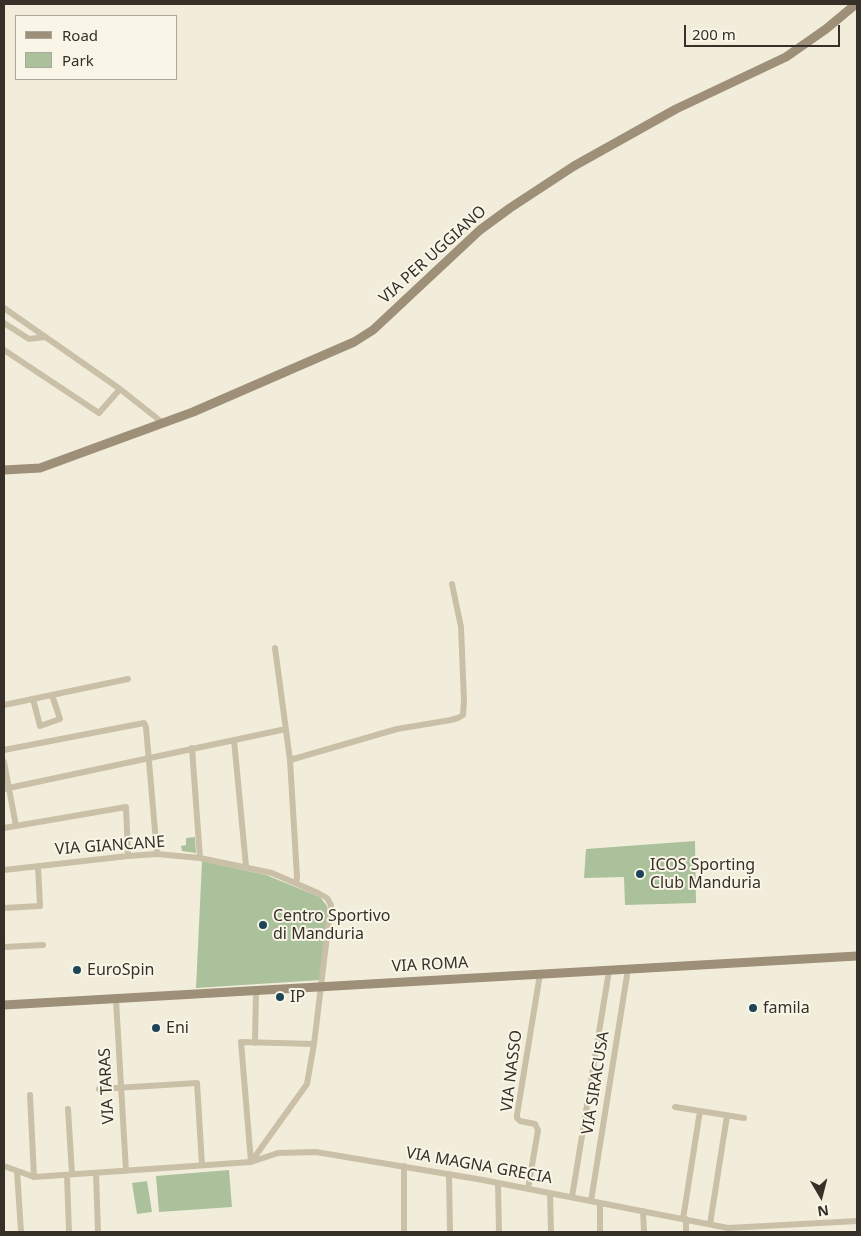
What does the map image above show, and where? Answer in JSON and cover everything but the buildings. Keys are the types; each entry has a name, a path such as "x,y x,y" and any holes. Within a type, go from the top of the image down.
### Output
{"street":[{"name":"VIA PER UGGIANO","path":"4,470 40,468 210,405 354,342 373,330 475,235 510,208 574,166 676,109 786,57 826,29 856,4"},
{"path":"4,308 120,389 163,423"},
{"path":"4,323 30,339 45,337"},
{"path":"4,350 99,413 120,389"},
{"path":"290,760 397,730 458,718 463,715 461,627 452,584"},
{"path":"275,648 290,760 296,883"},
{"path":"4,705 128,679"},
{"path":"33,698 40,726 60,719 52,694"},
{"path":"4,750 142,722 146,727 157,854"},
{"path":"6,788 286,730"},
{"path":"234,740 246,866"},
{"path":"192,748 200,858"},
{"path":"4,762 6,788 16,826"},
{"path":"4,828 126,807 128,856"},
{"name":"VIA GIANCANE","path":"4,870 157,854 200,858 246,866 272,873 318,892 327,898 331,905 322,986"},
{"name":"VIA GIANCANE","path":"4,908 40,906 38,866"},
{"path":"4,947 43,945"},
{"name":"VIA ROMA","path":"4,1005 857,956"},
{"name":"VIA SIRACUSA","path":"591,1201 628,969"},
{"path":"572,1197 609,971"},
{"name":"VIA NASSO","path":"528,1189 538,1130 535,1124 520,1121 517,1118 540,974"},
{"path":"251,1162 307,1084 322,986"},
{"path":"255,1043 256,991"},
{"name":"VIA TARAS","path":"116,1000 126,1171"},
{"path":"251,1162 241,1042 314,1044"},
{"path":"99,1089 197,1083 202,1166"},
{"path":"4,1166 34,1177 30,1095"},
{"path":"675,1107 744,1118"},
{"path":"68,1109 69,1232"},
{"path":"686,1232 684,1219 700,1111"},
{"path":"710,1224 727,1116"},
{"name":"VIA MAGNA GRECIA","path":"34,1177 251,1162 278,1153 316,1152 572,1197 710,1224 728,1230 857,1221"},
{"path":"404,1166 404,1232"},
{"path":"17,1171 21,1232"},
{"path":"96,1173 98,1232"},
{"path":"449,1174 450,1232"},
{"path":"498,1183 499,1232"},
{"path":"550,1193 550,1232"},
{"path":"600,1203 600,1232"},
{"path":"643,1211 644,1232"}],"green space":[{"path":"195,837 196,853 182,851 181,846 186,845 186,838"},
{"name":"ICOS Sporting Club Manduria","path":"695,841 696,903 625,905 624,877 584,878 586,849"},
{"name":"Centro Sportivo di Manduria","path":"202,861 266,875 320,897 327,906 328,915 321,980 196,988"},
{"path":"229,1170 232,1207 159,1212 156,1176"},
{"path":"147,1181 152,1212 137,1214 132,1183"}],"place":[{"name":"ICOS Sporting Club Manduria","path":"640,874"},
{"name":"Centro Sportivo di Manduria","path":"263,925"},
{"name":"EuroSpin","path":"77,970"},
{"name":"IP","path":"280,997"},
{"name":"famila","path":"753,1008"},
{"name":"Eni","path":"156,1028"}]}
